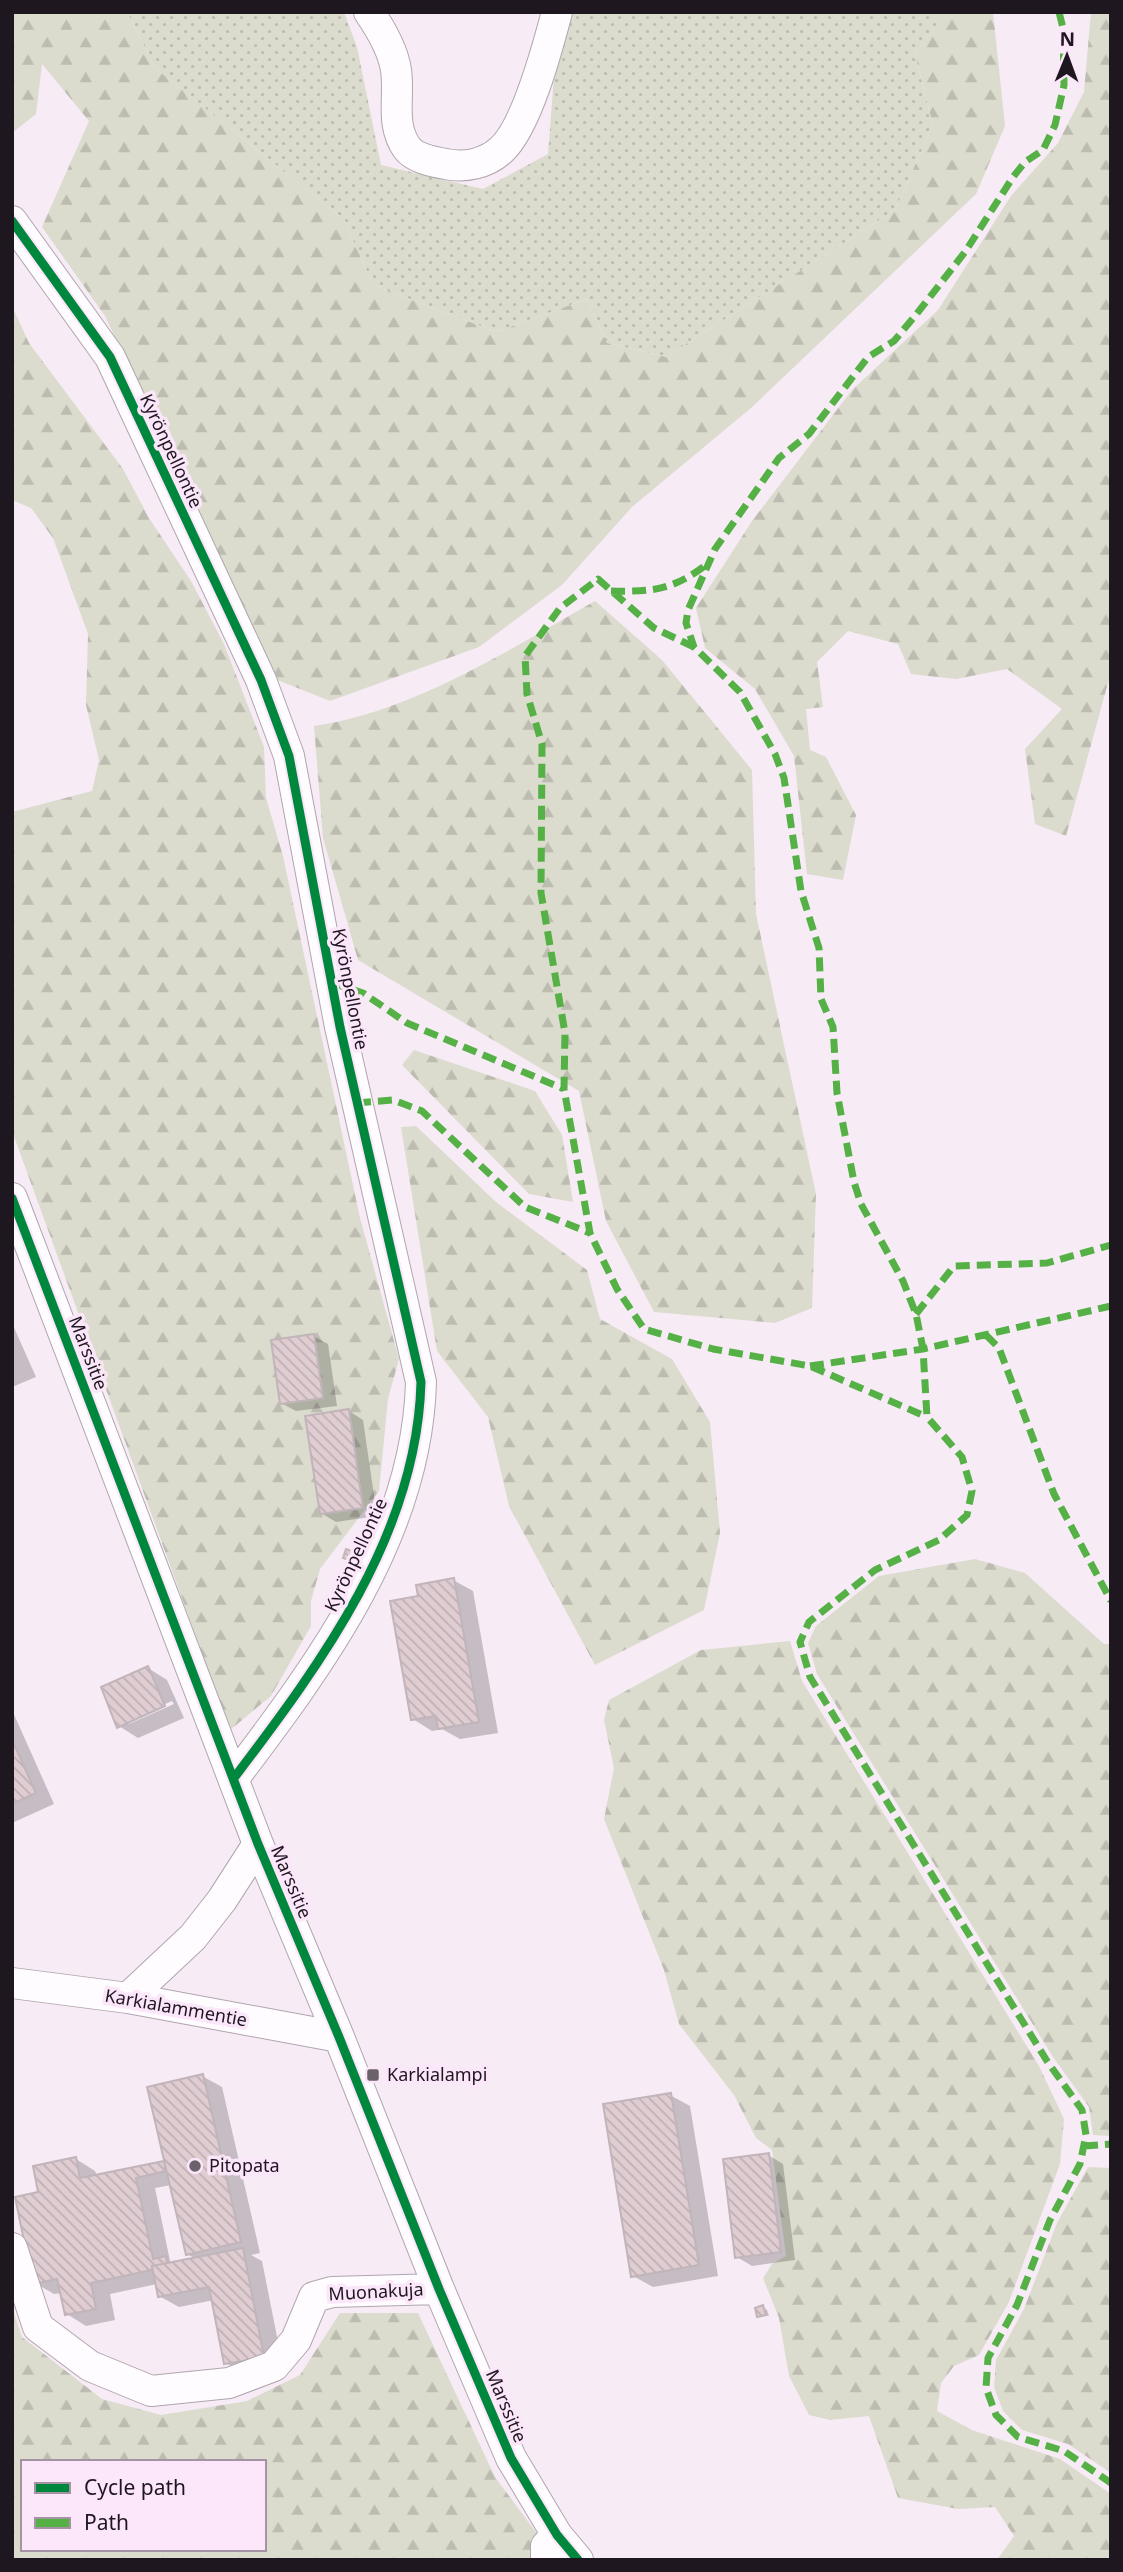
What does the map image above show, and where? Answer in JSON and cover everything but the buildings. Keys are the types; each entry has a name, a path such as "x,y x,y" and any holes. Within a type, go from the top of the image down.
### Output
{"street":[{"path":"369,12 381,29 396,68 397,127 409,150 433,162 465,168 501,150 522,117 548,49 557,12"},
{"name":"Kyrönpellontie","path":"12,221 110,357 261,680 289,756 340,1027 421,1382 419,1427 411,1464 398,1505 353,1606 312,1674 234,1778"},
{"name":"Marssitie","path":"12,1198 258,1844 339,2037 439,2289 551,2547 578,2560"},
{"path":"128,1998 193,1937 222,1900 258,1844"},
{"name":"Karkialammentie","path":"12,1983 128,1998 339,2037"},
{"name":"Muonakuja","path":"12,2248 38,2327 90,2366 151,2391 229,2383 274,2366 296,2340 314,2297 332,2292 439,2289"}],"green space":[{"path":"12,12 127,12 155,68 344,220 373,285 496,332 587,299 607,343 666,357 895,210 933,125 915,54 940,20 940,12 993,12 1005,126 976,194 751,408 632,507 562,585 479,647 330,701 275,679 105,316 42,227 89,121 42,64 36,114 12,133"},
{"path":"127,12 344,12 357,47 381,165 483,189 548,154 555,63 572,12 940,12 940,20 915,54 933,125 895,210 666,357 607,343 587,299 496,332 373,285 344,220 155,68"},
{"path":"1091,12 1111,12 1111,672 1066,836 1035,824 1025,749 1062,709 1007,669 956,679 911,674 898,644 848,631 817,662 823,707 806,709 810,750 826,757 856,815 843,880 807,874 794,756 755,689 705,648 696,608 752,521 852,390 938,310 1011,196 1058,143 1084,92"},
{"path":"12,306 29,343 123,469 149,518 191,581 224,644 264,747 266,798 283,856 360,1218 399,1359 388,1399 379,1491 320,1569 311,1601 311,1626 271,1696 230,1730 12,1131 12,812 92,791 99,760 86,705 88,634 53,538 31,508 12,500"},
{"path":"595,601 662,660 752,770 756,914 816,1194 812,1308 775,1323 654,1312 606,1221 579,1091 358,960 323,838 314,726 350,719 423,693 495,658"},
{"path":"414,1050 535,1091 562,1135 573,1202 529,1194 402,1065"},
{"path":"416,1126 496,1202 587,1270 600,1319 672,1359 710,1422 720,1533 704,1610 595,1665 509,1506 488,1417 437,1351 401,1127"},
{"path":"975,1559 1025,1573 1104,1644 1111,1644 1111,2136 1093,2135 1089,2107 1053,2057 817,1674 808,1643 816,1626 879,1576"},
{"path":"790,1641 802,1681 1039,2066 1064,2119 1060,2164 1009,2302 979,2355 954,2366 941,2383 937,2411 972,2430 1060,2459 1111,2494 1111,2560 997,2560 1014,2536 995,2507 958,2509 898,2498 869,2416 830,2420 809,2415 789,2376 779,2318 763,2278 772,2264 786,2256 772,2150 756,2138 734,2095 679,2024 664,1970 604,1819 614,1768 604,1720 609,1700 701,1650"},
{"path":"1088,2167 1111,2168 1111,2473 1068,2444 1022,2430 1003,2411 994,2387 996,2360 1024,2309 1057,2223"},
{"path":"12,2307 22,2337 102,2399 161,2415 247,2401 300,2375 340,2313 418,2313 495,2477 541,2539 540,2560 12,2560"}],"marked path":[{"path":"1059,12 1063,28 1064,85 1055,125 1043,150 1025,162 1013,177 965,252 894,341 868,357 809,434 779,458 715,549 688,610 686,623 694,647 740,692 775,754 784,778 801,891 819,948 821,999 833,1027 837,1093 854,1182 861,1204 903,1281 916,1314 923,1349 927,1417 962,1457 972,1491 967,1515 939,1540 875,1570 809,1622 800,1642 810,1677 1047,2061 1082,2110 1086,2135 1080,2164 1050,2220 1017,2305 988,2358 986,2388 996,2415 1018,2437 1064,2451 1111,2483"},
{"path":"611,591 662,588 683,580 706,565"},
{"path":"694,647 654,628 598,579 560,608 525,656 527,694 542,744 541,893 565,1033 564,1089 590,1233 617,1289 644,1329 713,1349 810,1366 927,1417"},
{"path":"332,983 363,993 407,1023 564,1089"},
{"path":"357,1103 393,1100 422,1111 525,1207 590,1233"},
{"path":"916,1314 954,1266 1047,1263 1111,1245"},
{"path":"810,1366 923,1349 1111,1306"},
{"path":"986,1335 999,1348 1054,1494 1111,1601"},
{"path":"1084,2146 1111,2144"}],"cycle path":[{"path":"12,221 110,357 261,680 289,756 340,1027 421,1382 415,1438 402,1492 383,1544 359,1594 331,1642 234,1778"},
{"path":"12,1198 258,1844 339,2037 439,2289 511,2458 557,2535 578,2560"}],"place":[{"name":"Karkialampi","path":"373,2075"},
{"name":"Pitopata","path":"195,2166"}]}
